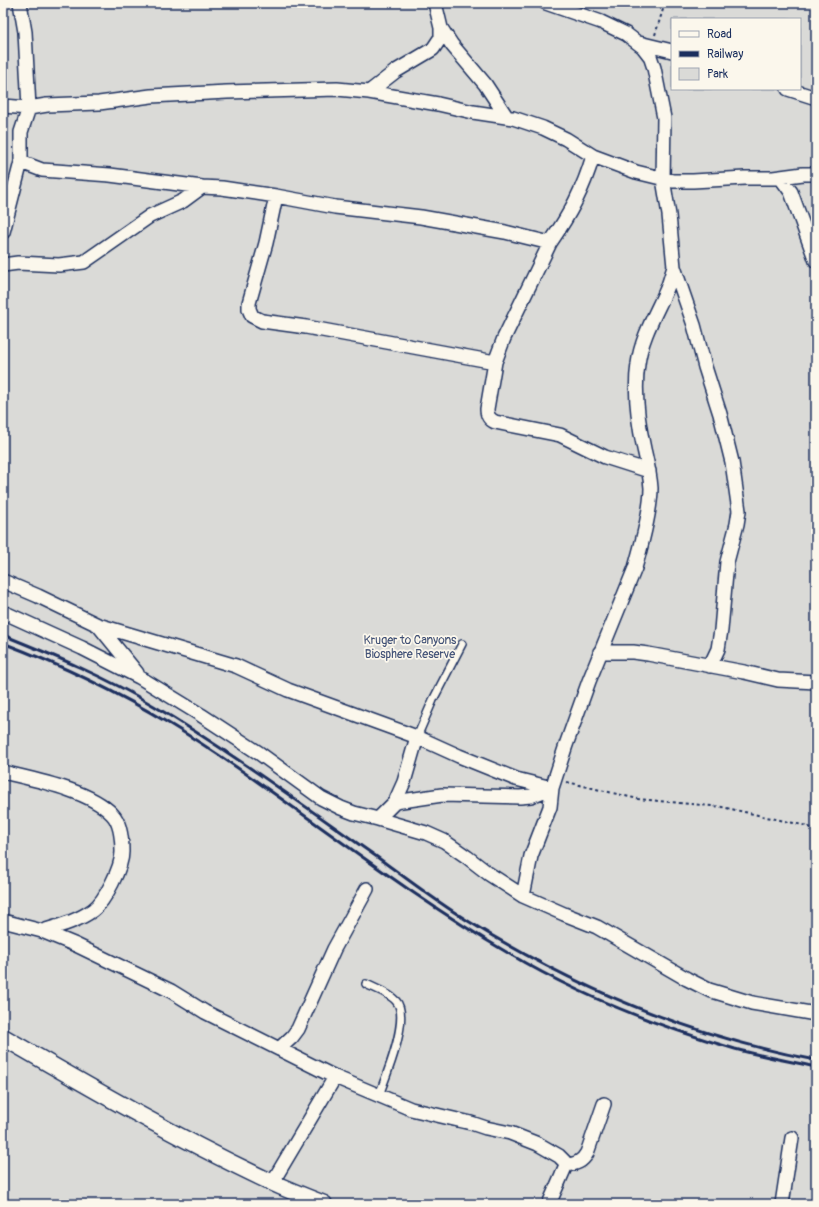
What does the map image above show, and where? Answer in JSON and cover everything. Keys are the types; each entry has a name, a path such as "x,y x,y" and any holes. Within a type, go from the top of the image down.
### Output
{"street":[{"path":"3,232 21,162 21,132 29,108 25,32 20,3"},
{"path":"369,92 396,71 433,49 441,37 441,28 435,3"},
{"path":"546,3 615,28 645,45 671,52"},
{"path":"441,28 452,45 485,84 506,116"},
{"path":"645,45 653,61 663,110 663,179 669,215 674,267 694,326 720,414 732,462 739,511 727,562 718,649 710,666"},
{"path":"3,106 29,108 47,105 99,103 151,96 337,89 369,92 438,104 492,116 506,116 543,128 566,139 593,156 636,172 673,181 780,177 816,174"},
{"path":"791,90 816,98"},
{"path":"593,156 585,180 572,208 550,243 504,338 495,362 487,415 491,420 503,424 553,433 605,458 649,471"},
{"path":"21,162 42,170 110,175 202,187 222,188 335,207 421,217 505,232 550,243"},
{"path":"780,177 791,192 816,261"},
{"path":"3,265 18,263 59,265 84,262 150,216 183,201 202,187"},
{"path":"276,196 266,243 249,303 250,312 255,318 262,321 306,327 495,362"},
{"path":"523,896 531,856 550,807 554,784 566,746 600,652 637,561 649,506 651,489 638,409 638,364 641,351 674,267"},
{"path":"3,581 98,625 236,666 288,690 417,737 516,779 554,784"},
{"path":"3,612 82,648 139,677 253,749 321,798 341,808 444,841 489,874 523,896 597,927 687,979 718,993 752,1003 816,1014"},
{"path":"98,625 139,677"},
{"path":"600,652 633,652 744,672 778,680 816,682"},
{"path":"378,819 395,802 404,782 417,737"},
{"path":"3,772 33,779 78,793 101,805 113,815 119,826 122,853 119,864 104,897 94,910 78,919 42,931"},
{"path":"395,802 442,795 531,796 554,784"},
{"path":"279,1048 292,1038 298,1029 334,948 367,889"},
{"path":"3,921 42,931 76,945 171,991 205,1012 335,1077 411,1109 517,1136 550,1150 564,1161 566,1165"},
{"path":"3,1037 204,1149 272,1183 324,1204"},
{"path":"272,1183 335,1077"},
{"path":"566,1165 574,1164 584,1159 589,1149 604,1104"},
{"path":"782,1204 792,1138"},
{"path":"549,1204 566,1165"}],"lane":[{"path":"417,737 433,700 462,644"},
{"path":"366,984 395,1000 401,1016 401,1030 379,1095"}],"path":[{"path":"645,45 665,3"},
{"path":"554,784 638,799 722,807 807,826 816,830"}],"green space":[{"name":"Kruger to Canyons Biosphere Reserve","path":"3,3 816,3 816,1204 3,1204"}],"railway":[{"path":"3,635 99,676 136,695 211,742 267,780 456,914 508,945 550,967 592,988 636,1007 680,1023 725,1038 816,1060"},
{"path":"3,643 46,660 88,680 130,701 170,724 236,767 429,903 481,937 535,968 590,996 647,1020 735,1049 816,1067"}]}
